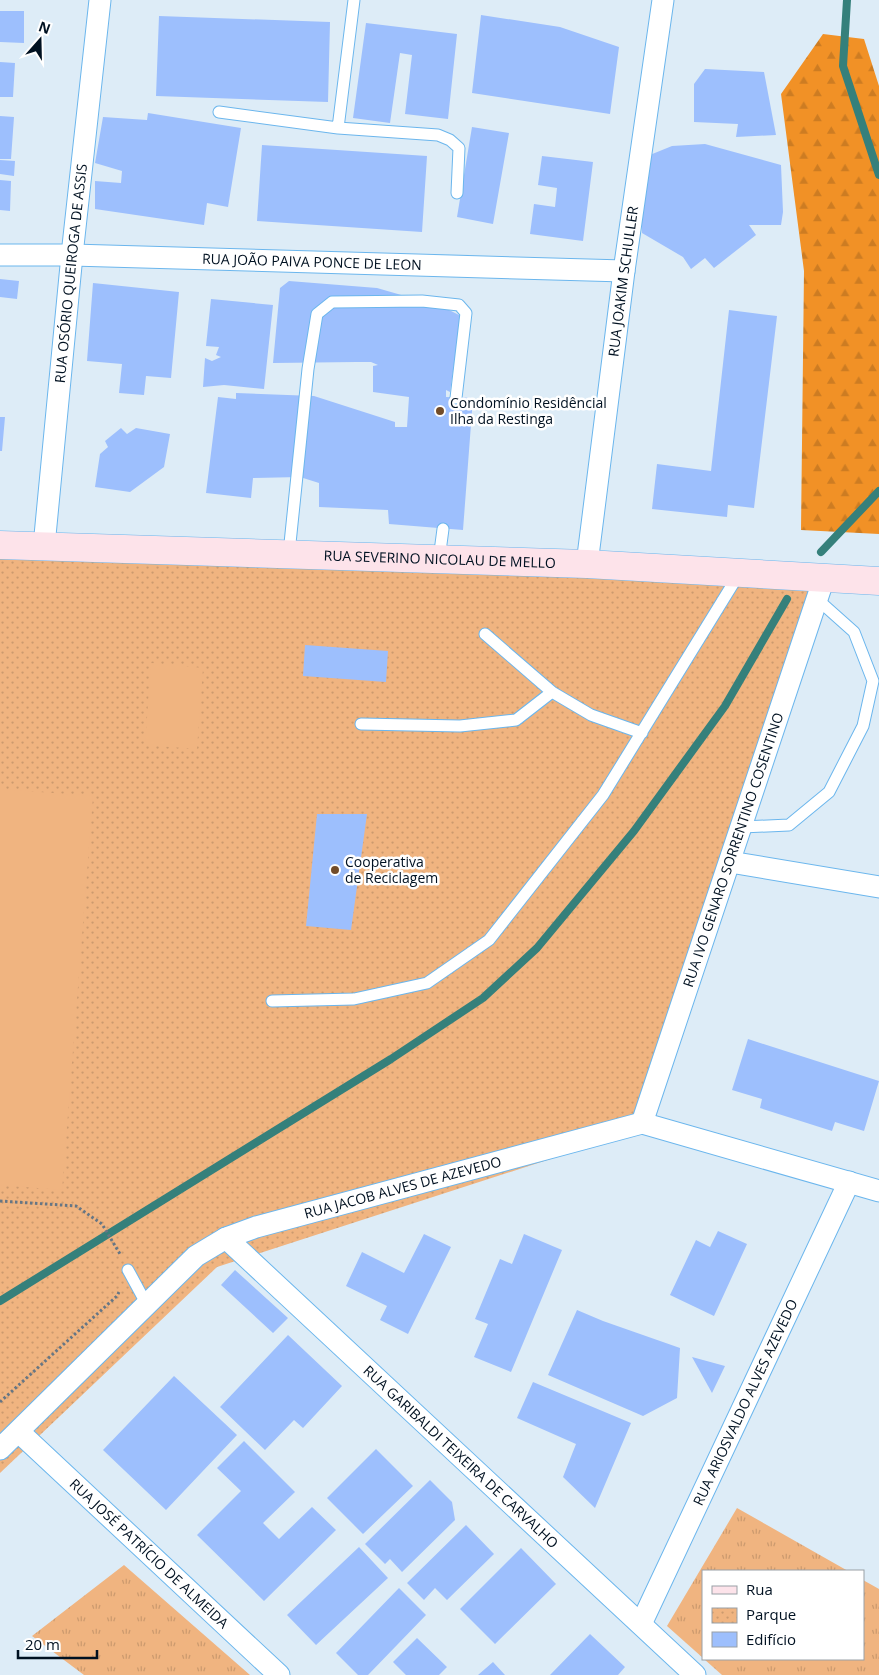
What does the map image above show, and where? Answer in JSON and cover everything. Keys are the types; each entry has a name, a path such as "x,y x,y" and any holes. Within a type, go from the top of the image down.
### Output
{"main road":[{"name":"RUA SEVERINO NICOLAU DE MELLO","path":"0,545 586,564 740,573 821,588 879,581"}],"street":[{"name":"RUA OSÓRIO QUEIROGA DE ASSIS","path":"44,546 72,255 100,0"},
{"name":"RUA JOAKIM SCHULLER","path":"586,564 624,271 663,0"},
{"name":"RUA JOÃO PAIVA PONCE DE LEON","path":"0,255 72,255 624,271"},
{"name":"RUA IVO GENARO SORRENTINO COSENTINO","path":"642,1124 821,588"},
{"path":"730,862 879,887"},
{"path":"642,1124 879,1191"},
{"name":"RUA JACOB ALVES DE AZEVEDO","path":"0,1449 196,1256 226,1238 256,1227 642,1124"},
{"name":"RUA ARIOSVALDO ALVES AZEVEDO","path":"641,1624 849,1182"},
{"name":"RUA GARIBALDI TEIXEIRA DE CARVALHO","path":"226,1238 695,1675"},
{"name":"RUA JOSÉ PATRÍCIO DE ALMEIDA","path":"19,1432 279,1675"}],"lane":[{"path":"338,128 354,0"},
{"path":"219,112 338,128 438,135 450,140 458,148 457,193"},
{"path":"289,553 308,370 317,314 332,302 422,301 459,305 466,313 456,398"},
{"path":"439,559 443,528"},
{"path":"272,1001 354,1000 427,983 489,940 603,795 740,573"},
{"path":"742,827 789,825 829,792 863,726 873,681 854,632 821,588"},
{"path":"485,634 552,692 591,715 642,733"},
{"path":"361,724 460,726 516,720 552,692"},
{"path":"128,1270 147,1305"}],"path":[{"path":"0,1201 76,1206 102,1224 128,1270 117,1296 0,1402"}],"green space":[{"path":"823,34 864,39 879,86 879,534 801,530 804,271 781,94"},
{"path":"0,549 830,579 646,1128 217,1267 0,1473"},
{"path":"151,663 203,668 197,749 145,745"},
{"path":"0,789 93,796 62,1190 0,1185"},
{"path":"737,1508 846,1570 702,1570 702,1657 667,1626"},
{"path":"124,1565 250,1675 84,1675 32,1636"},
{"path":"864,1581 879,1589 879,1675 722,1675 705,1660 864,1660"}],"building":[{"path":"0,11 24,11 24,43 0,42"},
{"path":"481,15 560,27 619,47 610,114 472,93"},
{"path":"159,16 330,22 328,102 156,96"},
{"path":"366,23 457,34 448,119 405,114 412,55 400,53 390,123 353,118"},
{"path":"0,62 15,63 13,97 0,97"},
{"path":"705,69 764,72 776,135 736,137 738,124 694,122 694,84"},
{"path":"148,113 241,128 228,207 207,203 204,225 95,209 95,181 121,183 122,171 95,163 103,117 147,120"},
{"path":"0,116 14,117 11,159 0,159"},
{"path":"472,127 509,133 493,224 457,217"},
{"path":"705,144 781,165 783,212 781,225 749,225 756,235 714,268 705,258 691,269 683,257 642,233 640,159 672,146"},
{"path":"262,145 427,156 422,232 257,221"},
{"path":"542,156 593,162 583,241 530,234 534,204 555,207 557,188 538,185"},
{"path":"0,160 15,161 14,176 0,174"},
{"path":"0,180 11,181 10,211 0,210"},
{"path":"0,279 19,281 17,299 0,297"},
{"path":"289,281 377,288 443,307 461,316 450,392 446,390 446,397 473,398 463,530 389,524 388,510 319,507 319,483 300,477 253,478 251,498 206,493 218,397 236,399 236,393 314,396 395,422 395,427 407,427 409,397 373,392 373,366 378,365 371,362 273,363 280,288"},
{"path":"93,283 179,292 171,378 146,376 144,395 119,393 122,364 87,361"},
{"path":"211,299 273,305 264,389 224,385 203,387 205,358 212,361 221,357 216,355 219,347 206,346"},
{"path":"729,310 777,316 754,508 728,505 727,517 652,509 657,464 711,471"},
{"path":"0,417 5,417 2,451 0,451"},
{"path":"121,428 127,434 136,428 170,434 164,467 130,492 95,487 100,454 108,447 105,441"},
{"path":"305,645 388,651 386,682 303,676"},
{"name":"Cooperativa de Reciclagem","path":"317,814 367,814 351,930 306,926"},
{"path":"748,1039 879,1081 864,1131 835,1122 832,1131 760,1108 762,1099 732,1090"},
{"path":"718,1231 747,1244 714,1316 670,1295 696,1240 710,1247"},
{"path":"424,1234 451,1247 408,1334 380,1320 387,1306 346,1286 362,1252 404,1273"},
{"path":"524,1234 562,1250 511,1372 474,1357 488,1324 475,1319 500,1259 512,1264"},
{"path":"235,1270 288,1318 273,1333 221,1285"},
{"path":"577,1310 680,1348 677,1398 643,1416 548,1375"},
{"path":"288,1335 342,1386 303,1428 294,1420 265,1450 220,1407"},
{"path":"692,1357 725,1366 712,1393"},
{"path":"174,1376 237,1435 166,1510 103,1450"},
{"path":"533,1382 631,1423 595,1508 563,1477 576,1444 517,1418"},
{"path":"244,1441 295,1492 263,1523 279,1539 312,1507 336,1530 264,1601 197,1535 241,1491 217,1468"},
{"path":"376,1449 413,1486 363,1534 327,1498"},
{"path":"430,1480 452,1502 455,1520 402,1572 390,1559 385,1564 365,1544"},
{"path":"466,1525 494,1554 447,1600 435,1588 424,1600 407,1583"},
{"path":"359,1547 388,1578 316,1645 287,1615"},
{"path":"521,1548 556,1584 495,1644 460,1609"},
{"path":"399,1588 426,1615 368,1675 358,1675 336,1653"},
{"path":"590,1634 625,1667 618,1675 550,1675"},
{"path":"417,1638 447,1667 439,1675 406,1675 393,1662"},
{"path":"493,1662 505,1675 478,1675"}],"waterway":[{"path":"847,0 843,66 879,175"},
{"path":"821,552 879,491"},
{"path":"0,1301 391,1059 483,998 537,948 634,831 725,706 787,599"}],"place":[{"name":"Condomínio Residêncial Ilha da Restinga","path":"440,411"},
{"name":"Cooperativa de Reciclagem","path":"335,870"}]}
